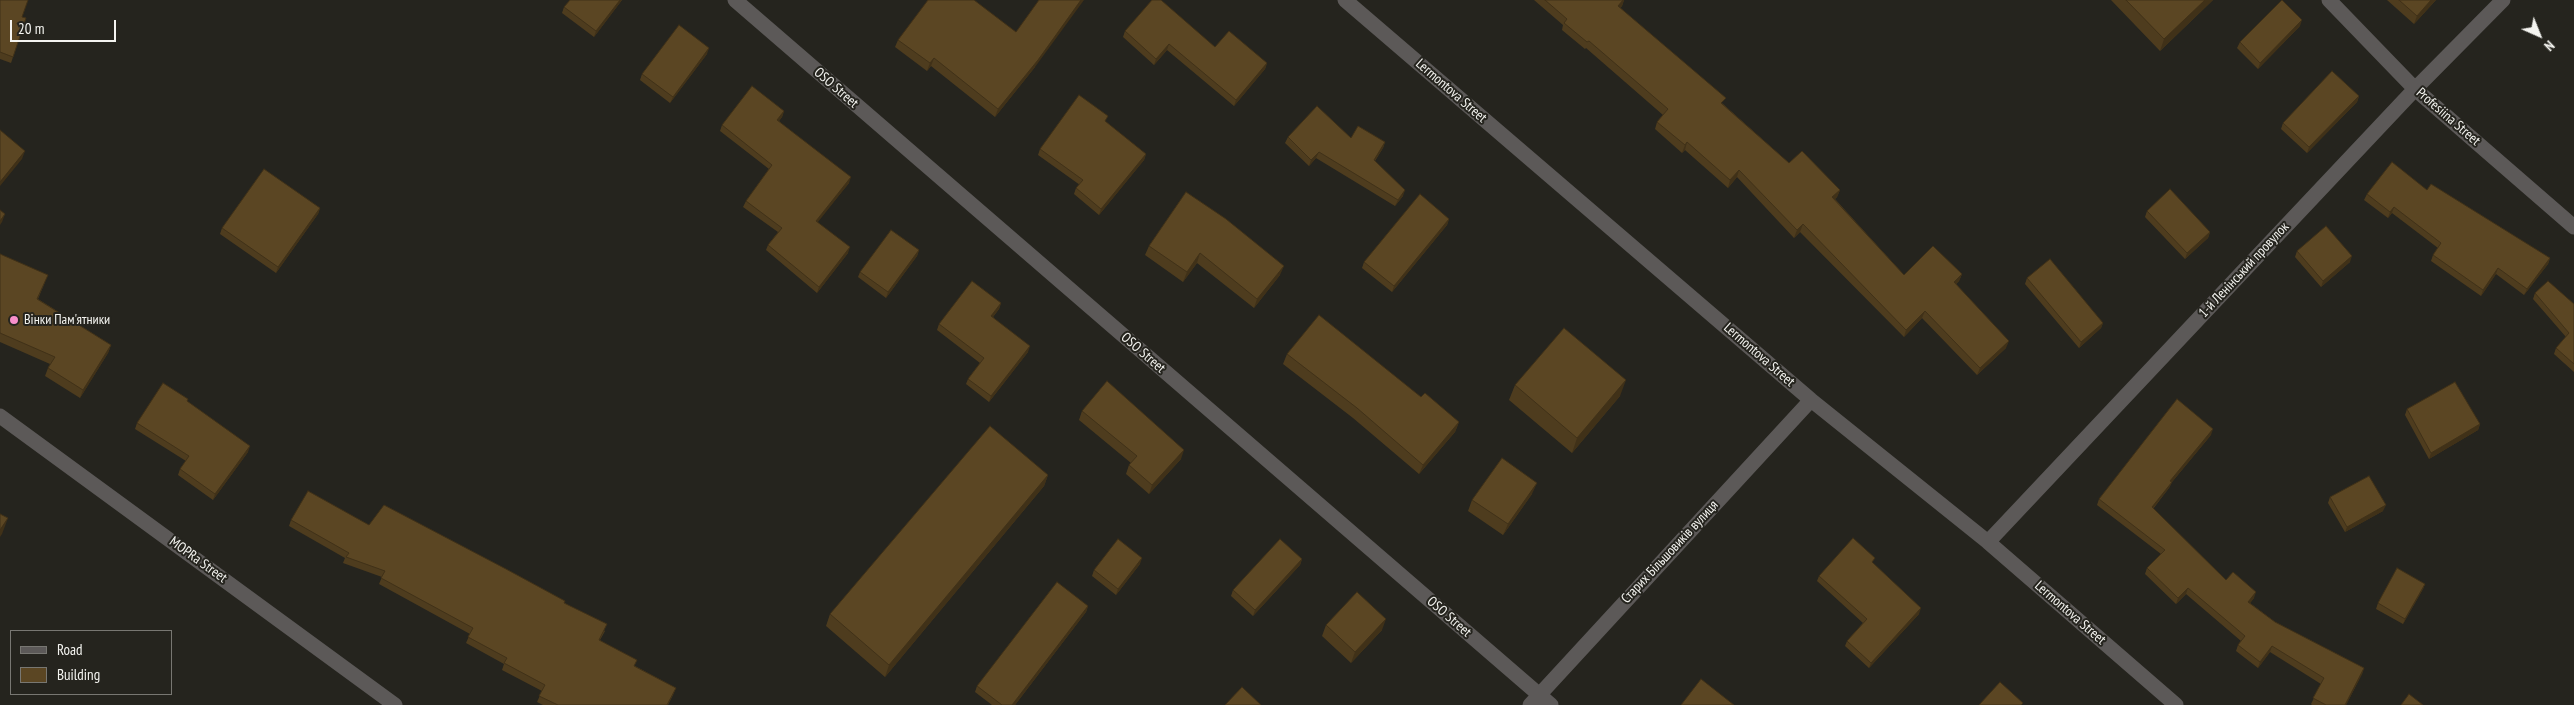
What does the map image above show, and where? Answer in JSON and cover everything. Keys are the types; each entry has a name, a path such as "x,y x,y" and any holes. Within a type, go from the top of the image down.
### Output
{"street":[{"name":"OSO Street","path":"734,0 1534,700 1551,705"},
{"name":"Lermontova Street","path":"1345,0 1811,400 1988,542 2176,705"},
{"name":"Profesiina Street","path":"2329,0 2415,89 2574,227"},
{"name":"1-й Ленінський провулок","path":"1988,542 2415,89 2503,0"},
{"name":"Старих Більшовиків вулиця","path":"1534,700 1811,400"},
{"name":"MOPRa Street","path":"0,416 396,705"}],"building":[{"path":"0,0 28,0 22,17 26,18 13,57 0,52"},
{"path":"570,0 620,0 596,31 564,7"},
{"path":"928,0 974,0 1016,32 1039,0 1081,0 1038,60 998,109 934,58 930,63 898,40"},
{"path":"1152,0 1161,0 1215,47 1229,31 1267,63 1236,100 1169,44 1156,59 1125,31"},
{"path":"1545,0 1623,0 1618,6 1726,98 1721,103 1789,163 1802,151 1840,190 1832,197 1904,275 1933,246 1962,274 1954,282 2009,341 1980,368 1925,311 1906,330 1803,224 1797,230 1739,170 1730,180 1687,142 1685,145 1657,122 1668,109 1589,41 1587,42 1564,23 1567,19"},
{"path":"2126,0 2205,0 2164,39"},
{"path":"2282,0 2302,20 2260,63 2240,42"},
{"path":"2399,0 2431,0 2417,16"},
{"path":"679,25 709,48 673,97 642,74"},
{"path":"2332,71 2359,96 2309,147 2283,123"},
{"path":"752,86 784,111 777,120 851,177 816,221 850,247 819,287 768,245 782,228 746,201 772,165 722,125"},
{"path":"1079,95 1108,116 1105,121 1146,154 1101,209 1076,188 1083,180 1040,149"},
{"path":"1317,106 1351,138 1358,126 1385,142 1374,160 1405,190 1398,200 1319,152 1311,160 1288,137"},
{"path":"0,130 25,151 0,182"},
{"path":"2392,162 2427,190 2431,184 2550,258 2527,289 2498,268 2483,290 2433,255 2441,243 2394,207 2390,212 2367,194"},
{"path":"264,169 320,208 278,267 222,228"},
{"path":"2170,189 2210,232 2187,253 2147,211"},
{"path":"1186,192 1226,219 1284,266 1257,299 1200,253 1187,272 1149,246"},
{"path":"1420,194 1449,219 1394,286 1364,262"},
{"path":"0,210 5,214 0,221"},
{"path":"2326,226 2352,256 2323,281 2297,251"},
{"path":"891,230 919,250 888,292 860,272"},
{"path":"0,254 48,275 37,299 111,345 83,390 48,368 55,357 0,333"},
{"path":"2050,259 2103,323 2081,342 2027,278"},
{"path":"972,281 1001,303 991,316 1030,346 991,396 968,379 984,358 939,324"},
{"path":"2548,281 2574,304 2574,364 2556,348 2569,333 2535,293"},
{"path":"1319,315 1421,397 1425,393 1459,422 1423,465 1357,408 1287,354"},
{"path":"1564,328 1626,380 1577,438 1515,385"},
{"path":"1107,381 1184,450 1152,485 1129,465 1137,456 1082,411"},
{"path":"2455,382 2480,424 2431,453 2407,409"},
{"path":"163,383 188,399 187,401 250,446 215,494 180,469 189,456 137,423"},
{"path":"2177,399 2213,429 2170,481 2172,482 2152,507 2226,580 2233,572 2256,592 2248,602 2275,622 2364,668 2345,705 2326,705 2313,698 2324,678 2272,646 2260,662 2238,645 2245,636 2188,588 2178,598 2147,568 2165,550 2099,499"},
{"path":"990,426 1048,475 889,665 830,614"},
{"path":"1502,458 1537,483 1508,524 1472,500"},
{"path":"2369,476 2386,505 2347,527 2330,497"},
{"path":"308,491 369,525 384,505 565,601 564,603 607,624 599,640 637,660 634,666 676,688 667,705 558,705 539,696 545,685 504,663 507,658 468,637 473,628 381,578 385,571 346,557 349,553 291,520"},
{"path":"0,514 8,518 0,530"},
{"path":"1853,538 1875,558 1872,562 1921,608 1871,663 1847,641 1867,619 1819,576"},
{"path":"1118,539 1142,558 1118,589 1094,570"},
{"path":"1280,539 1302,559 1255,610 1233,590"},
{"path":"2397,568 2425,584 2405,619 2378,603"},
{"path":"1057,582 1088,606 1012,705 1002,705 977,686"},
{"path":"1357,592 1386,619 1355,652 1326,625"},
{"path":"1701,679 1734,705 1681,705"},
{"path":"2000,682 2023,703 2021,705 1979,705"},
{"path":"1242,687 1261,705 1225,705"},
{"path":"2409,694 2423,705 2401,705"}],"place":[{"name":"Вінки Пам'ятники","path":"14,320"}]}
